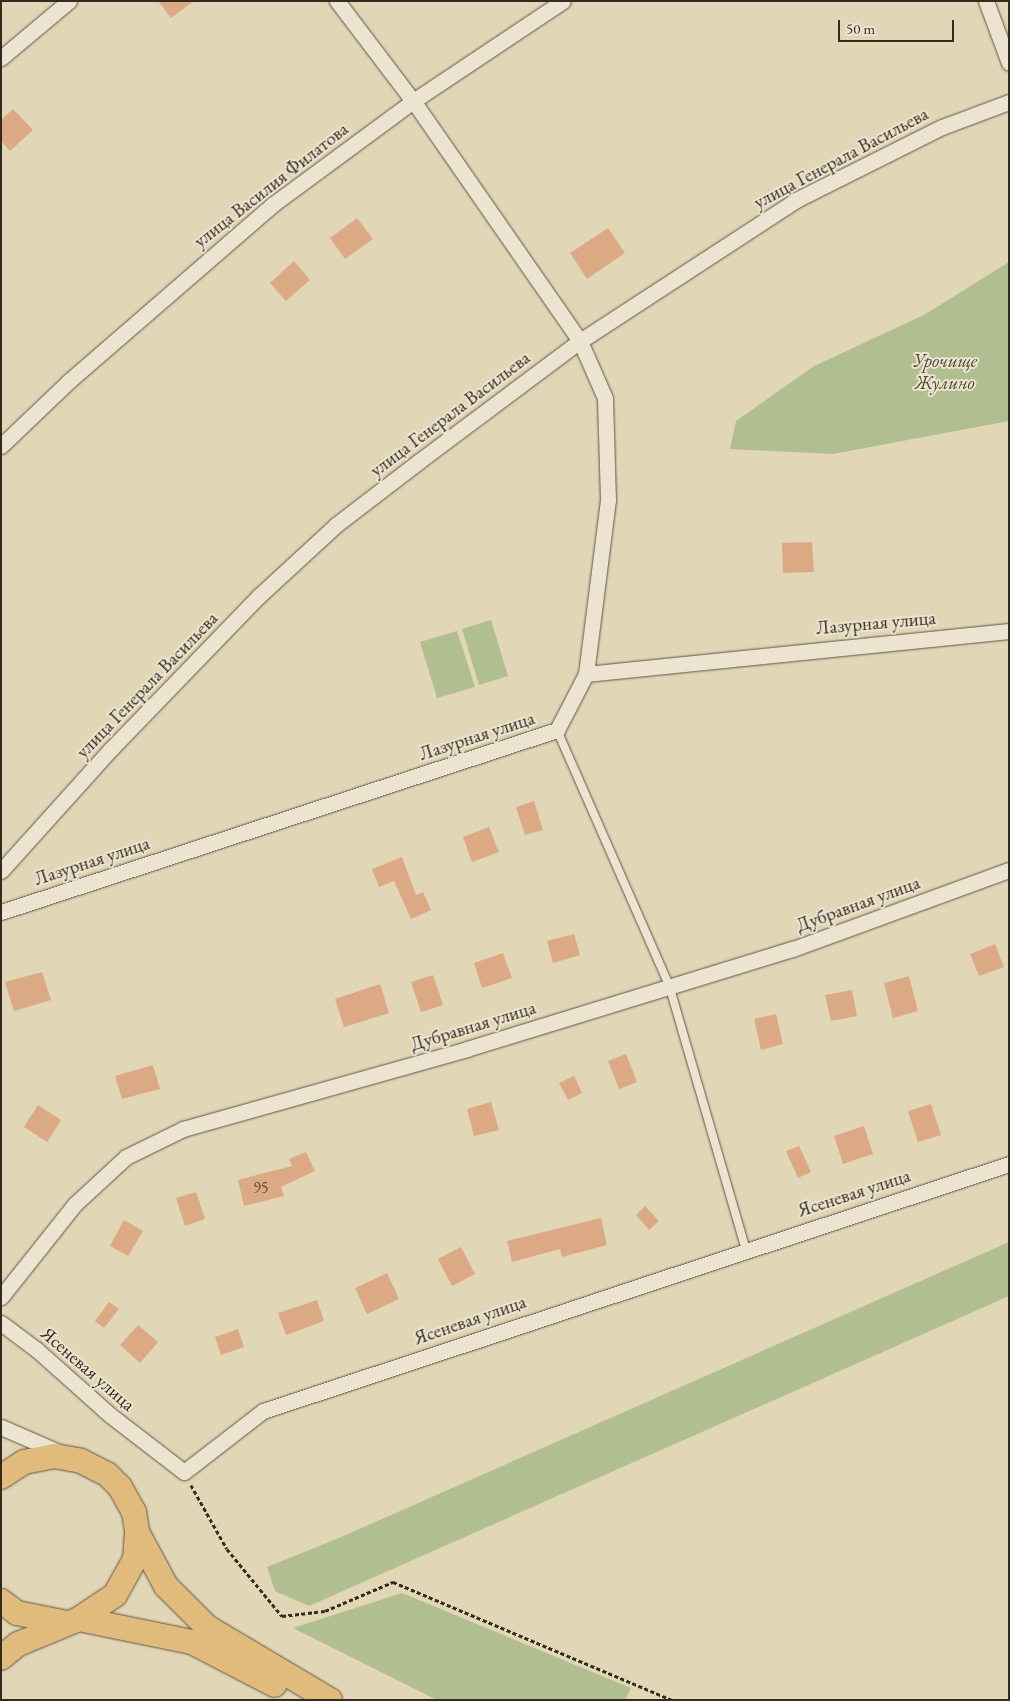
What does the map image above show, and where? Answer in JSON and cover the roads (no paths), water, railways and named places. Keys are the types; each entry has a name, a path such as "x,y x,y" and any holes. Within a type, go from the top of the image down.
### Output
{"main road":[{"path":"1,1477 24,1462 54,1456 81,1461 107,1474 120,1487 134,1512 137,1532 135,1559 115,1595 74,1621 18,1644 1,1658"},
{"path":"137,1532 166,1586 206,1627 330,1700"},
{"path":"1,1601 17,1613 192,1642 301,1700"}],"street":[{"path":"1,58 69,1"},
{"path":"337,1 413,101 580,341 605,398 608,491 586,674"},
{"name":"улица Василия Филатова","path":"1,446 69,381 272,205 413,101 563,1"},
{"path":"986,1 1009,63"},
{"name":"улица Генерала Васильева","path":"1,871 111,749 259,596 336,525 580,341 796,200 933,131 1009,102"},
{"name":"Лазурная улица","path":"1,912 557,730 586,674 1009,631"},
{"name":"Дубравная улица","path":"1,1297 75,1204 126,1157 183,1129 467,1050 793,949 1009,870"},
{"name":"Ясеневая улица","path":"1,1323 37,1350 110,1415 184,1472 263,1411 1009,1164"},
{"path":"1,1427 81,1461"}],"lane":[{"path":"557,730 669,986 746,1250"}],"park label":[{"name":"Урочище Жулино","path":"945,372"}]}
